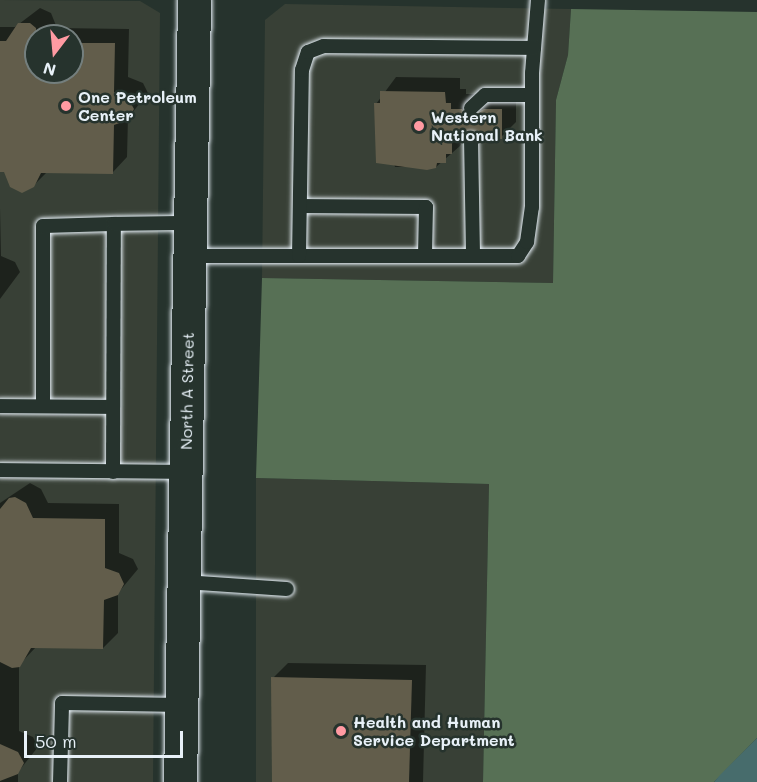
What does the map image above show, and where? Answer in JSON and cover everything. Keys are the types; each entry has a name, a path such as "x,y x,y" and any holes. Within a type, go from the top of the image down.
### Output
{"main road":[{"name":"North A Street","path":"180,782 194,0"}],"lane":[{"path":"189,256 518,256 527,242 532,207 532,95 538,0"},
{"path":"299,256 302,70 308,52 324,46 534,48"},
{"path":"471,108 485,95 532,95"},
{"path":"471,139 473,256"},
{"path":"300,206 426,207 425,256"},
{"path":"43,406 43,226 190,223"},
{"path":"113,472 114,225"},
{"path":"0,406 113,407"},
{"path":"0,470 185,472"},
{"path":"184,582 287,589"},
{"path":"60,782 62,703 182,705"}],"shaded area":[{"name":"One Petroleum Center","path":"0,0 140,1 160,13 153,782 0,782"},
{"path":"285,4 571,9 568,55 556,100 553,283 262,278 265,20"},
{"path":"256,478 489,484 483,782 256,782"}],"green space":[{"path":"571,9 757,12 757,738 714,782 483,782 489,484 256,478 262,278 553,283 556,100 568,55"}],"water":[{"path":"757,738 757,782 714,782 720,775"}],"building":[{"name":"One Petroleum Center","path":"18,23 31,24 24,24 24,84 84,84 84,43 115,43 114,92 128,98 134,109 128,120 114,125 113,174 41,173 34,187 22,193 10,187 4,172 0,172 0,41 6,41"},
{"path":"380,91 445,92 446,103 451,103 451,109 462,109 469,117 484,109 502,109 502,139 480,139 476,131 467,131 462,139 452,138 452,154 446,154 446,163 437,163 436,168 427,170 376,163 374,103 380,103"},
{"path":"15,497 26,503 33,518 105,519 105,568 119,573 124,584 118,595 104,600 103,649 31,648 20,667 12,668 0,662 0,509 9,498"},
{"name":"Health and Human Service Department","path":"271,677 412,680 409,782 272,782"},
{"path":"0,744 18,752 24,763 18,774 0,781"}],"place":[{"name":"One Petroleum Center","path":"66,106"},
{"name":"Western National Bank","path":"419,126"},
{"name":"Health and Human Service Department","path":"341,731"}]}
